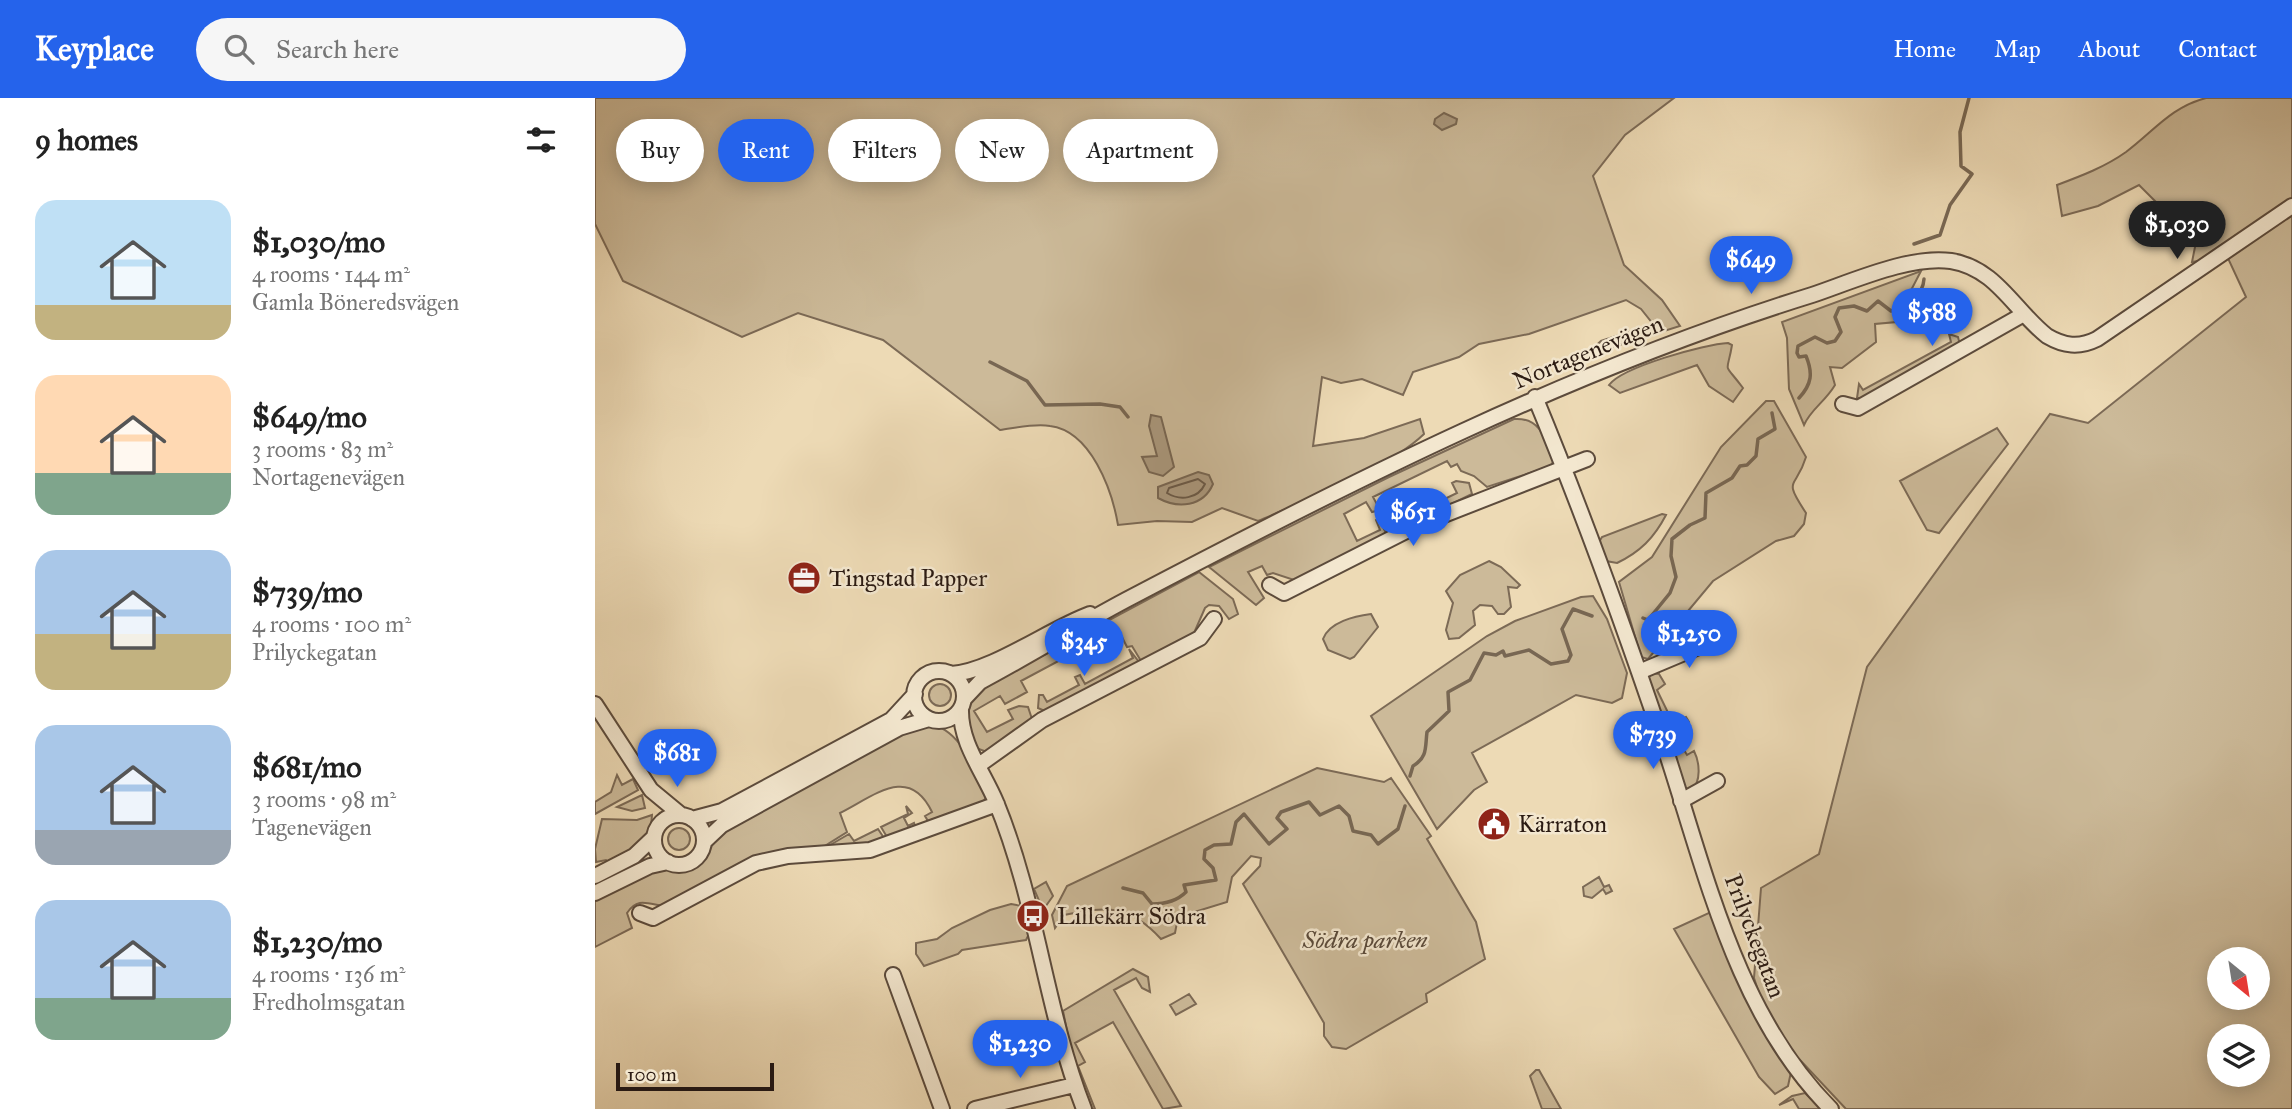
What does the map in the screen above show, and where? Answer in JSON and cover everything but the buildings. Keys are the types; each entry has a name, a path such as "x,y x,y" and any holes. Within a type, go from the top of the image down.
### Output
{"street":[{"name":"Nortagenevägen","path":"595,893 649,866 691,862 702,850 704,842 722,825 899,728 951,718 981,682 1124,601 1535,397 1697,333 1919,262 1947,260 1974,267 1997,284 2047,336 2071,345 2097,339 2292,206"},
{"path":"1843,404 1858,408 2024,314"},
{"name":"Prilyckegatan","path":"1535,397 1606,575 1740,971 1756,1007 1777,1042 1831,1109"},
{"path":"1269,585 1284,593 1418,526 1489,495 1587,459"},
{"name":"Nortagenevägen","path":"595,876 634,856 667,818 722,811 891,720 915,695 921,680 927,674 976,670 1048,631 1124,601"},
{"path":"979,765 1042,720 1199,638 1214,619"},
{"path":"1639,672 1727,635"},
{"path":"951,674 961,685 964,739 997,804 1029,897 1053,1012 1074,1085 1084,1109"},
{"path":"915,695 918,709 964,739"},
{"path":"595,704 650,790 701,829 704,842"},
{"path":"1681,802 1717,781"},
{"path":"650,790 657,853 668,863"},
{"path":"640,913 653,918 756,863 788,856 870,850 997,804"},
{"path":"893,975 942,1109"},
{"path":"975,1109 1074,1085"}],"green space":[{"path":"595,98 1674,98 1625,135 1593,176 1624,265 1662,300 1680,326 1585,356 1601,341 1653,324 1641,309 1626,300 1529,334 1479,344 1459,357 1413,372 1403,395 1362,379 1341,383 1322,377 1313,446 1364,438 1420,419 1424,434 1409,447 1368,471 1258,521 1222,508 1192,522 1157,521 1118,525 1111,495 1097,464 1088,450 1064,430 1044,425 1000,430 883,340 798,313 742,337 623,281 595,224"},
{"path":"2206,98 2292,98 2292,1109 1846,1109 1771,1029 1754,978 1761,888 1819,854 1867,667 2050,414 2088,423 2246,297 2227,256 2192,262 2196,242 2139,185 2098,206 2062,216 2057,185 2093,171 2118,157 2183,107"},
{"path":"1921,271 1907,298 1908,321 1875,324 1876,342 1842,368 1830,367 1835,385 1804,425 1789,389 1787,338 1782,322"},
{"path":"1949,334 1958,337 1960,345 1863,398 1857,398 1859,384 1863,390 1951,342"},
{"path":"1728,343 1732,345 1728,368 1743,388 1733,402 1709,386 1697,365 1620,393 1609,385 1617,378 1646,364 1684,352"},
{"path":"1766,401 1774,401 1806,457 1793,484 1794,494 1806,513 1804,524 1794,536 1776,541 1713,581 1648,659 1641,657 1619,582 1652,557 1721,447"},
{"path":"1514,419 1530,422 1541,431 1554,460 1551,466 1487,487 1474,476 1461,471 1457,464 1451,467 1447,461 1373,497 1380,510 1372,512 1366,502 1344,514 1357,541 1380,530 1376,520 1385,513 1379,519 1387,535 1294,580 1273,573 1267,575 1262,566 1248,572 1264,598 1256,605 1209,567 1389,477"},
{"path":"1997,428 2008,444 1939,533 1927,530 1900,481"},
{"path":"1452,483 1469,483 1472,494 1389,534 1382,519 1389,527 1424,510 1419,501 1426,508 1457,493"},
{"path":"1662,514 1666,515 1639,549 1617,563 1606,561 1599,542 1602,537"},
{"path":"1489,561 1501,567 1520,585 1517,588 1508,587 1511,607 1504,614 1498,614 1492,606 1480,605 1473,611 1475,625 1459,638 1449,639 1446,630 1453,603 1446,591 1460,575"},
{"path":"1199,572 1233,599 1238,614 1229,619 1219,606 1209,605 1205,608 1194,633 1141,661 1132,646 1127,647 1118,629 1021,681 1027,692 1005,704 1000,696 974,711 987,732 1013,719 1008,710 1019,706 1028,707 1032,719 987,752 976,748 967,714 973,693"},
{"path":"1593,596 1607,619 1627,673 1622,698 1612,703 1576,695 1472,753 1487,782 1474,790 1437,829 1371,716 1487,636 1515,621 1581,597"},
{"path":"1371,614 1378,627 1354,657 1350,659 1328,650 1323,639 1331,628 1350,618"},
{"path":"1129,649 1139,662 1047,712 1038,708 1039,695 1043,695 1047,702 1079,685 1075,677 1080,675 1085,684 1133,658"},
{"path":"1652,673 1659,674 1665,684 1657,690 1673,723 1686,717 1689,722 1674,733 1687,755 1694,751 1696,756 1698,777 1692,790 1685,791 1647,680"},
{"path":"940,684 948,687 951,695 948,703 940,706 932,703 929,695 932,687"},
{"path":"926,723 948,732 964,750 987,796 983,802 928,821 925,816 932,812 923,798 913,790 890,788 840,813 847,832 823,847 803,848 662,906 638,903 627,913 632,928 595,947 595,900 648,871 692,866 702,859 720,834 877,745"},
{"name":"Södra parken","path":"1317,768 1384,782 1391,778 1431,836 1427,839 1476,922 1485,959 1426,994 1427,1002 1346,1049 1332,1047 1324,1036 1324,1023 1243,884 1260,866 1261,858 1251,856 1232,877 1227,902 1178,917 1175,933 1161,939 1139,919 1117,910 1093,910 1064,915 1055,928 1052,915 1067,886"},
{"path":"617,775 622,785 633,779 638,790 595,814 595,802 611,792"},
{"path":"642,795 645,808 632,811 617,807"},
{"path":"906,806 912,813 904,818 908,826 914,823 915,826 887,837 881,827 908,814"},
{"path":"652,815 648,833 638,845 608,863 606,860 596,862 595,849 602,819 637,820"},
{"path":"679,828 687,831 690,839 687,847 679,850 671,847 668,839 671,831"},
{"path":"878,829 884,838 869,843 825,848 849,834 854,841"},
{"path":"1599,877 1604,887 1609,885 1612,891 1606,894 1603,889 1592,898 1584,896 1583,887"},
{"path":"1046,882 1053,896 1043,910 1034,889"},
{"path":"1011,904 1022,906 1029,934 1026,940 962,950 958,954 924,966 916,954 916,943 937,939 952,928 990,910"},
{"path":"1713,911 1747,1000 1791,1072 1788,1086 1775,1094 1759,1077 1674,929"},
{"path":"1133,969 1148,977 1150,992 1142,988 1136,978 1114,990 1181,1106 1163,1109 1113,1022 1075,1043 1085,1062 1078,1066 1095,1109 1091,1109 1070,1046 1063,1011"},
{"path":"1189,994 1196,1004 1176,1015 1170,1005"},
{"path":"1539,1070 1561,1109 1542,1109 1530,1076"},
{"path":"1805,1093 1822,1109 1799,1109 1793,1099 1779,1105 1792,1096"}],"water":[{"path":"1444,113 1457,119 1456,124 1442,130 1434,124 1435,119"},
{"path":"1151,415 1161,417 1174,467 1163,476 1149,472 1142,457 1157,456 1149,426"},
{"path":"1198,472 1209,475 1213,484 1203,497 1189,504 1174,504 1158,498 1158,487"}],"waterway":[{"path":"1914,244 1940,235 1950,205 1972,174 1961,166 1960,132 1969,98"},
{"path":"1799,398 1809,383 1810,368 1806,356 1799,357 1798,346 1815,337 1827,343 1835,341 1841,332 1835,317 1839,308 1854,306 1867,311 1878,301 1891,311 1917,295 1924,279"},
{"path":"990,362 1027,381 1045,405 1100,404 1120,407 1128,417"},
{"path":"1643,618 1648,620 1670,593 1676,577 1671,556 1672,539 1690,525 1705,518 1706,493 1732,478 1740,466 1747,465 1756,456 1758,439 1775,429 1772,413"},
{"path":"1410,776 1413,766 1423,755 1427,732 1449,711 1448,692 1470,680 1484,653 1496,655 1503,651 1505,656 1529,650 1551,664 1568,661 1571,655 1562,629 1573,609 1592,616"},
{"path":"1123,888 1143,893 1152,904 1157,904 1179,898 1186,892 1184,885 1216,880 1213,868 1204,859 1205,850 1214,845 1231,844 1236,822 1244,814 1269,844 1287,829 1277,818 1281,812 1309,802 1320,815 1339,806 1349,816 1353,831 1371,835 1378,844 1398,829 1405,806"}],"place":[{"name":"Tingstad Papper","path":"804,578"},
{"name":"Kärraton","path":"1494,824"},
{"name":"Lillekärr Södra","path":"1033,916"}]}
